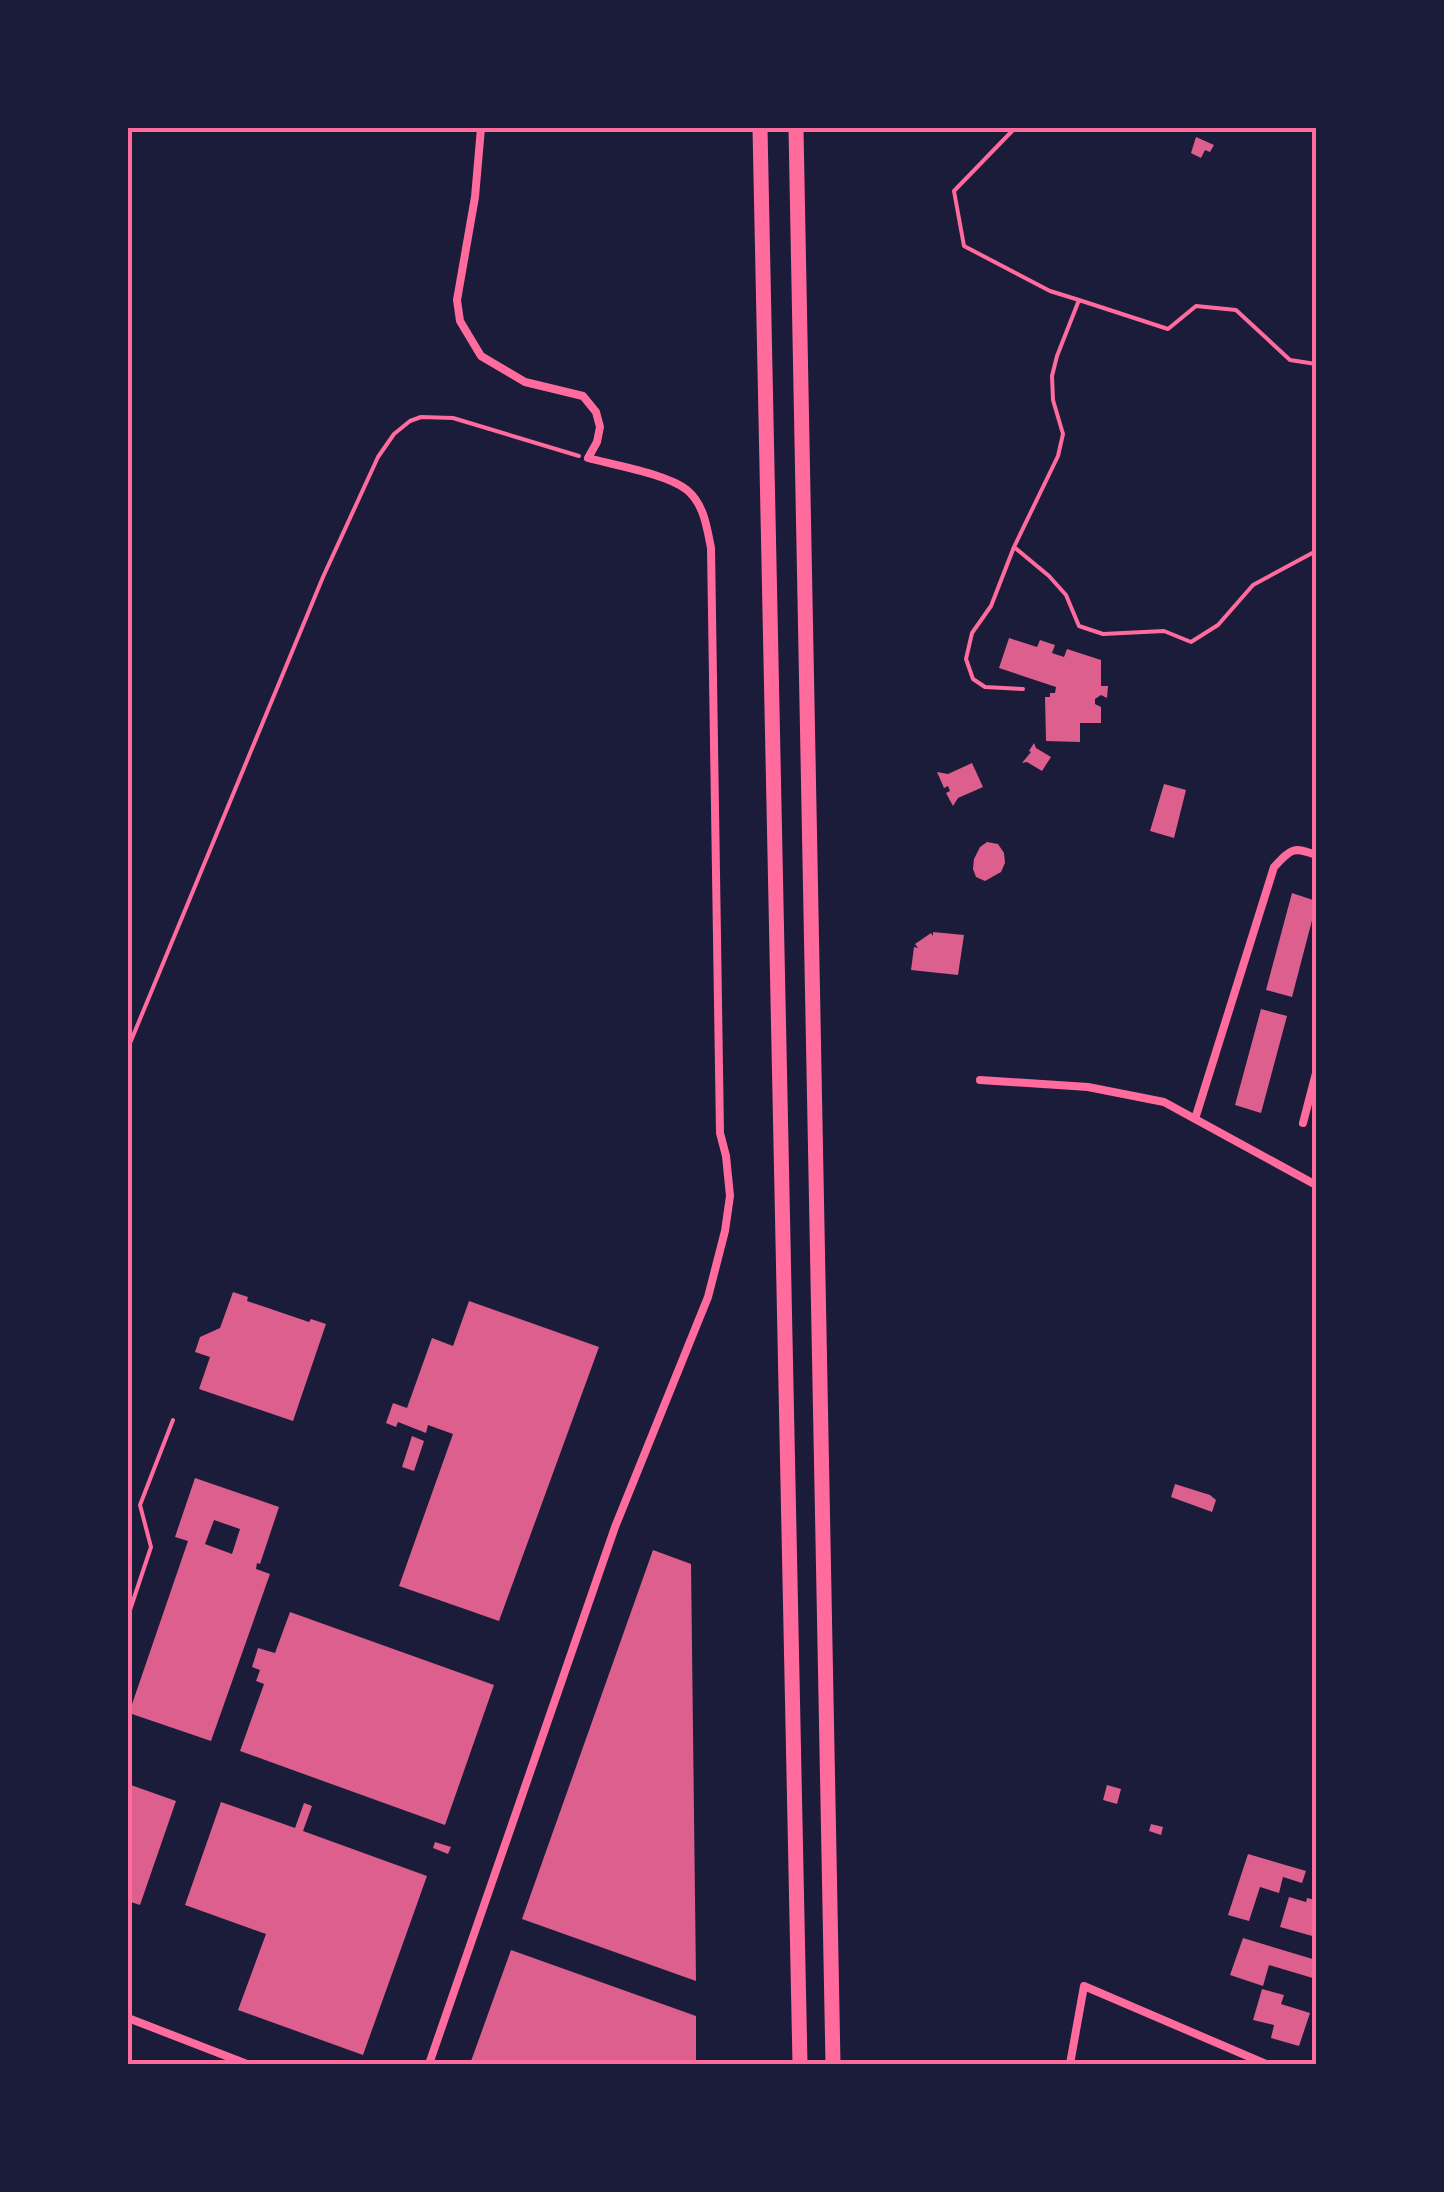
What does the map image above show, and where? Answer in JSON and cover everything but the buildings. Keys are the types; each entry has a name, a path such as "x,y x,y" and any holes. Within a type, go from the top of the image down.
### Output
{"highway":[{"path":"760,128 800,2064"},
{"path":"796,128 833,2064"}],"street":[{"path":"429,2064 615,1527 708,1297 730,1196 720,1134 711,548 706,522 687,490 665,479 588,458 600,427 596,412 583,396 525,382 481,356 460,322 458,300 475,197 481,128"},
{"path":"1194,1119 1274,867 1289,851 1301,849 1316,855"},
{"path":"1302,1123 1316,1073"},
{"path":"980,1080 1088,1087 1164,1102 1316,1185"},
{"path":"1070,2064 1084,1986 1266,2064"},
{"path":"128,2018 247,2064"}],"lane":[{"path":"128,1616 152,1547 140,1505 172,1420"}],"path":[{"path":"1015,128 954,192 964,246 1050,291 1168,329 1196,306 1236,310 1290,360 1316,364"},
{"path":"1022,689 985,687 973,679 966,659 972,633 990,606 1058,456 1062,434 1053,400 1052,376 1079,300"},
{"path":"128,1048 324,576 378,458 394,434 421,417 452,418 588,458"},
{"path":"1014,547 1066,594 1079,626 1103,634 1164,631 1191,642 1218,624 1253,585 1316,551"}]}
